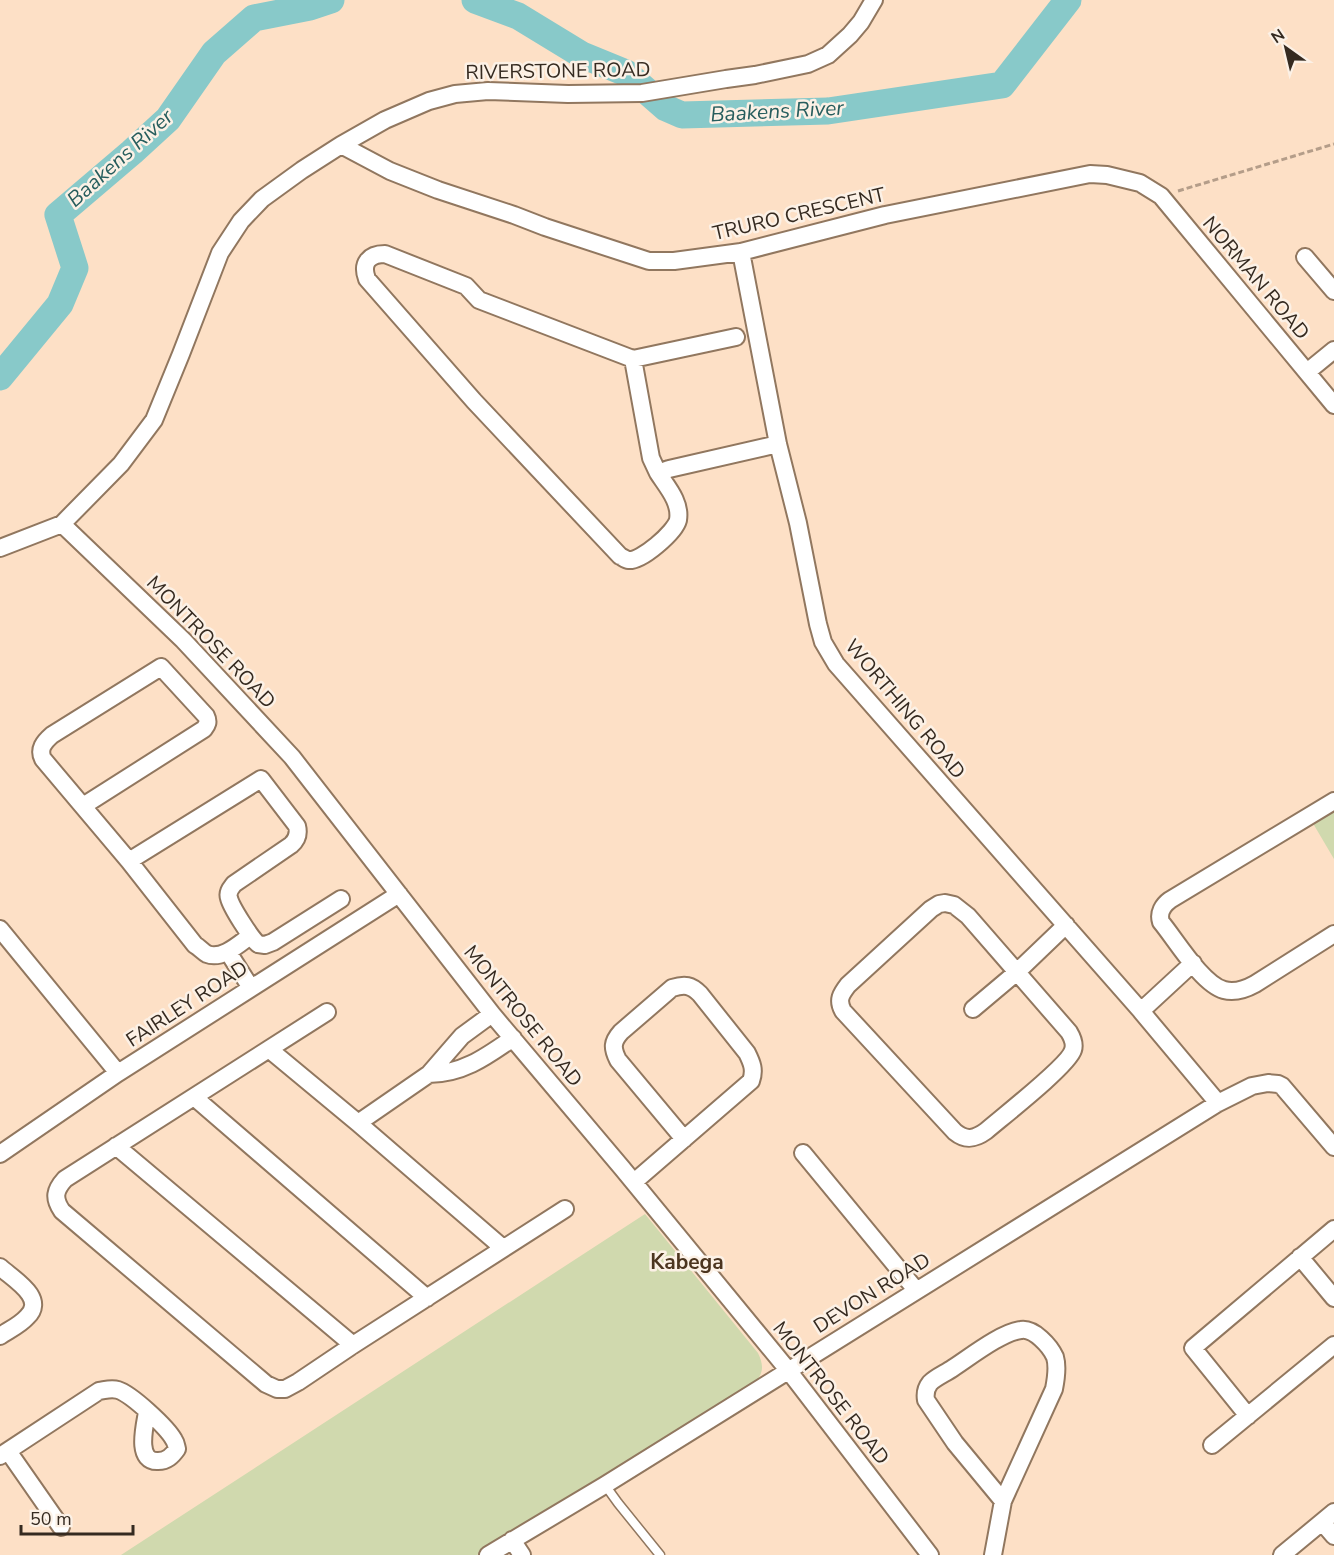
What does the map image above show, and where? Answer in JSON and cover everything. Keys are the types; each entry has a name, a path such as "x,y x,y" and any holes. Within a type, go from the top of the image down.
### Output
{"street":[{"name":"RIVERSTONE ROAD","path":"0,548 62,524 121,464 154,420 220,253 241,221 262,199 341,145 385,120 429,100 455,94 488,91 568,94 649,92 808,64 828,55 850,35 874,0"},
{"name":"TRURO CRESCENT","path":"341,145 390,171 428,186 649,261 674,261 741,252 885,215 1090,174 1107,175 1140,183"},
{"name":"NORMAN ROAD","path":"1140,183 1161,196 1334,405"},
{"name":"WORTHING ROAD","path":"741,252 778,444 798,523 823,642 836,664 1142,1011 1218,1103"},
{"path":"633,359 651,458 674,496 678,519 675,528 647,554 627,560 620,556 482,409 367,279 364,272 365,264 377,254 386,254 466,286 479,300 633,359 736,337"},
{"path":"1305,257 1334,291"},
{"path":"1307,372 1334,350"},
{"path":"658,473 778,444"},
{"name":"MONTROSE ROAD","path":"62,524 183,640 292,758 492,1014 788,1370 930,1555"},
{"path":"83,806 207,725 206,716 161,667 52,735 42,747 41,755 195,945 207,954 217,955 228,952 250,936"},
{"path":"129,861 261,779 297,826 298,831 291,845 234,884 229,890 229,897 250,936 258,944 273,942 341,899"},
{"path":"1334,801 1165,903 1160,913 1161,922 1193,963 1209,981 1227,991 1246,989 1334,934"},
{"name":"FAIRLEY ROAD","path":"0,1154 118,1073 399,894"},
{"path":"939,904 954,905 968,916 1017,972 1070,1032 1073,1050 1060,1067 986,1131 973,1138 967,1139 955,1132 843,1011 840,1005 840,998 848,985 939,904"},
{"path":"973,1009 1017,972 1066,925"},
{"path":"0,929 118,1073"},
{"path":"228,952 250,988"},
{"path":"1142,1011 1193,963"},
{"path":"634,1182 684,1139 751,1081 753,1074 751,1060 747,1053 700,994 694,988 682,984 672,988 621,1032 613,1044 618,1060 684,1139"},
{"path":"327,1012 65,1179 58,1187 56,1203 62,1211 266,1384 278,1389 285,1389 298,1382 565,1209"},
{"path":"358,1123 429,1074 462,1036 492,1014"},
{"path":"429,1074 439,1074 472,1065 513,1038"},
{"path":"270,1050 503,1248"},
{"name":"DEVON ROAD","path":"488,1555 605,1485 1218,1103 1252,1086 1268,1083 1282,1086 1334,1147"},
{"path":"194,1097 428,1298"},
{"path":"116,1146 353,1345"},
{"path":"803,1153 916,1290"},
{"path":"1248,1416 1193,1348 1334,1229"},
{"path":"1300,1257 1334,1298"},
{"path":"0,1267 29,1292 34,1309 27,1318 0,1336"},
{"path":"993,1555 1003,1501 1049,1403 1056,1379 1057,1369 1054,1357 1043,1340 1028,1330 1022,1329 995,1341 932,1382 926,1393 926,1400 955,1443 1003,1501"},
{"path":"1212,1445 1334,1345"},
{"path":"61,1527 4,1453 99,1391 109,1389 128,1394 147,1412"},
{"path":"1282,1555 1328,1517 1334,1536"},
{"path":"512,1540 522,1555"}],"lane":[{"path":"605,1485 660,1555"}],"path":[{"path":"1161,196 1334,144"}],"green space":[{"path":"1334,807 1334,859 1311,820"},
{"path":"645,1214 758,1353 762,1371 751,1387 477,1555 121,1555"}],"waterway":[{"name":"Baakens River","path":"0,377 60,304 75,268 58,215 168,119 214,53 254,18 310,7 331,0"},
{"name":"Baakens River","path":"475,0 518,16 582,55 626,73 666,108 682,115 828,111 1002,85 1068,0"}],"district":[{"name":"Kabega","path":"687,1262"}]}
